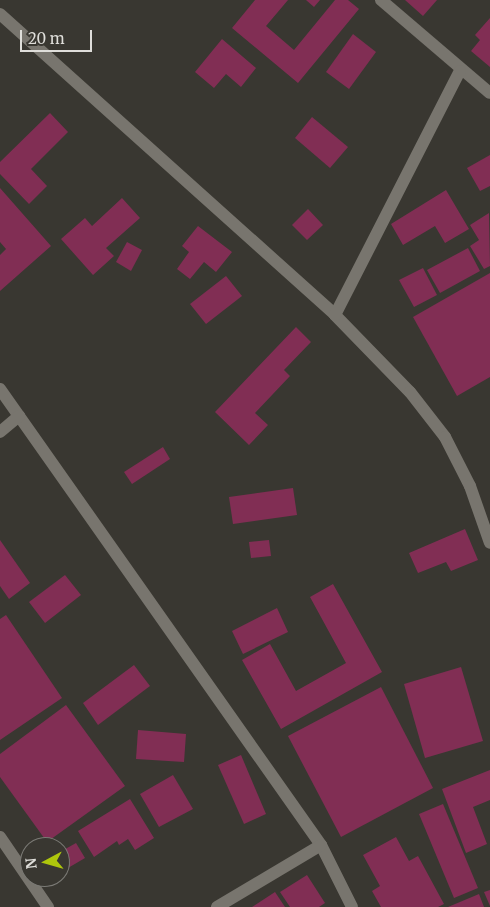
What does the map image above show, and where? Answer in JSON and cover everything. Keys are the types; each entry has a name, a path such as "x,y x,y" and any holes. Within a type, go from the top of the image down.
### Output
{"street":[{"path":"381,0 460,71 490,93"},
{"path":"0,14 335,315 410,392 445,437 470,486 490,543"},
{"path":"335,315 460,71"},
{"path":"0,389 321,844 352,907"},
{"path":"0,432 19,416"},
{"path":"0,837 48,907"},
{"path":"217,907 321,844"}],"building":[{"path":"255,0 288,0 266,26 294,50 335,0 348,0 359,9 298,83 232,28"},
{"path":"306,0 320,0 314,7"},
{"path":"405,0 437,0 423,16"},
{"path":"490,18 490,67 471,51 480,40 475,35"},
{"path":"353,34 376,52 349,89 326,72"},
{"path":"222,39 256,68 241,87 226,74 214,88 195,72"},
{"path":"50,113 68,132 31,169 47,186 29,204 0,174 0,162"},
{"path":"312,117 348,147 330,168 295,138"},
{"path":"490,155 490,186 480,191 467,168"},
{"path":"0,188 51,246 0,291 0,255 6,249 0,242"},
{"path":"446,190 469,229 445,243 435,226 403,245 391,224"},
{"path":"122,198 140,218 106,248 114,256 93,275 61,239 85,218 92,226"},
{"path":"308,209 323,225 307,240 292,225"},
{"path":"489,213 490,266 484,269 470,246 479,240 470,225"},
{"path":"198,226 232,252 216,272 204,262 190,279 177,269 189,252 182,246"},
{"path":"127,242 142,250 131,271 116,262"},
{"path":"468,248 480,271 440,293 427,270"},
{"path":"423,268 437,295 414,307 399,280"},
{"path":"490,273 490,377 457,396 413,317"},
{"path":"226,276 242,296 206,324 190,304"},
{"path":"296,327 311,342 284,370 290,376 255,413 268,425 249,445 215,412"},
{"path":"163,447 170,459 132,484 124,472"},
{"path":"293,488 297,515 233,524 229,497"},
{"path":"465,529 478,560 451,571 446,562 418,573 409,553"},
{"path":"0,540 30,583 9,599 0,586"},
{"path":"269,540 271,556 251,558 249,542"},
{"path":"65,575 81,595 45,623 29,602"},
{"path":"333,584 382,672 281,729 242,660 270,644 296,691 346,663 310,597"},
{"path":"277,608 288,632 243,654 232,631"},
{"path":"6,615 62,698 0,740 0,619"},
{"path":"134,665 150,686 98,725 83,703"},
{"path":"461,667 483,741 425,758 404,684"},
{"path":"381,687 433,788 341,837 288,736"},
{"path":"66,705 125,786 54,837 43,837 0,777 0,754"},
{"path":"138,730 186,734 184,762 136,759"},
{"path":"241,755 266,814 244,824 218,765"},
{"path":"490,770 490,800 473,807 487,844 466,853 442,789"},
{"path":"173,775 193,809 159,827 140,794"},
{"path":"130,799 154,838 135,850 128,839 119,845 117,841 94,857 78,831"},
{"path":"443,804 478,888 454,898 419,814"},
{"path":"396,837 409,861 418,856 444,904 438,907 381,907 372,891 380,886 363,855"},
{"path":"76,843 85,858 70,867 70,846"},
{"path":"307,875 325,903 319,907 290,907 280,892"},
{"path":"490,890 490,906 484,892"},
{"path":"275,892 285,907 252,907"},
{"path":"479,894 484,907 448,907"}]}
